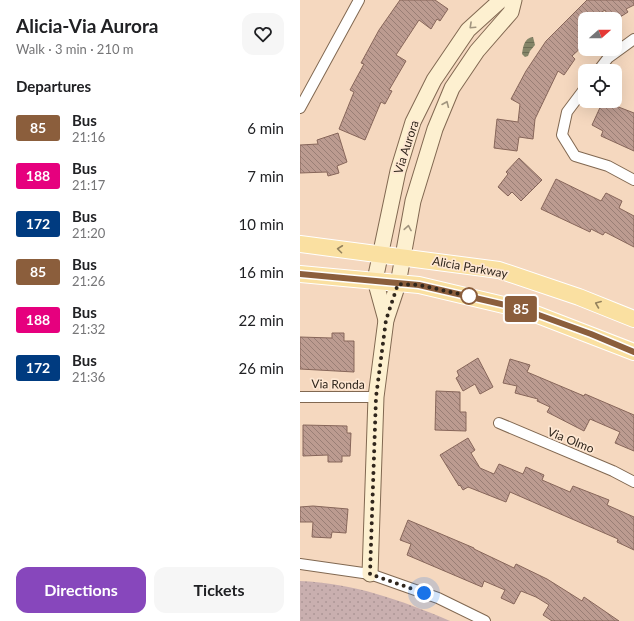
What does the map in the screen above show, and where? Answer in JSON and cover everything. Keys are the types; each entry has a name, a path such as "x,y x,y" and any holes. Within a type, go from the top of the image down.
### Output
{"main road":[{"name":"Alicia Parkway","path":"300,244 403,256 499,270 579,297 634,319"},
{"path":"300,274 419,285 525,310 634,352"}],"street":[{"path":"300,108 360,0"},
{"name":"Via Aurora","path":"386,320 375,280 379,254 398,171 413,122 434,80 468,30 501,0"},
{"name":"Via Aurora","path":"370,574 376,397 386,320 398,284 413,201 435,129 452,88 477,51 511,12 514,0"},
{"path":"603,64 608,58 634,39"},
{"path":"578,97 567,112 562,135 574,156 608,166 634,180"},
{"name":"Via Ronda","path":"300,397 376,397"},
{"name":"Via Olmo","path":"499,423 613,471 634,482"},
{"path":"300,564 370,574 438,598 485,621"}],"shaded area":[{"path":"533,37 535,45 528,56 525,57 522,54 524,43"},
{"path":"300,581 320,582 358,589 413,606 450,621 300,621"}],"building":[{"path":"400,0 435,0 448,9 440,21 437,19 431,29 419,20 396,55 406,61 389,90 392,91 385,104 381,102 365,140 339,129 354,92 350,90 364,64 361,63 379,30"},
{"path":"587,0 634,0 634,5 626,9 628,12 622,16 622,12 606,12 605,10 602,12 578,12 578,50 572,56 575,59 564,75 558,71 535,119 533,139 519,137 517,151 494,148 497,119 518,122 520,104 511,99 526,71 546,41"},
{"path":"600,108 621,108 634,113 634,151 601,136 603,131 592,125"},
{"path":"338,133 347,162 337,166 339,173 328,176 327,172 300,173 300,145 318,144 317,140"},
{"path":"519,158 542,180 521,201 512,192 508,196 498,187 508,174 506,172"},
{"path":"556,179 601,201 606,193 622,201 619,208 634,216 634,247 605,232 603,235 591,229 590,232 541,209"},
{"path":"332,333 344,333 344,341 354,341 354,372 300,369 300,337 332,338"},
{"path":"478,358 493,387 480,394 475,384 463,391 456,378 459,376 457,371"},
{"path":"510,359 530,365 527,372 584,396 585,394 634,415 634,451 615,443 620,432 590,419 584,431 547,412 550,407 537,401 538,399 515,393 517,386 503,383"},
{"path":"436,391 460,392 460,412 466,412 466,431 435,430"},
{"path":"303,425 347,426 347,433 351,433 350,456 342,456 342,462 328,462 328,455 303,456"},
{"path":"468,438 475,450 471,453 480,468 494,474 499,464 523,474 526,467 544,475 542,480 570,492 573,486 609,500 607,505 634,517 634,550 617,542 618,539 510,492 506,502 468,487 463,490 440,455"},
{"path":"313,506 348,509 346,533 332,532 331,538 312,537 313,522 300,522 300,507"},
{"path":"408,520 474,548 514,568 516,564 547,579 582,601 584,597 619,621 552,621 543,615 549,605 536,597 521,591 514,604 501,598 505,590 484,581 482,587 407,555 411,544 400,540"}],"bus line":[{"name":"85","path":"300,274 419,285 510,306 591,334 634,352"}],"route":[{"path":"424,593 370,574 376,397 386,320 398,284 419,285 469,296"}]}
